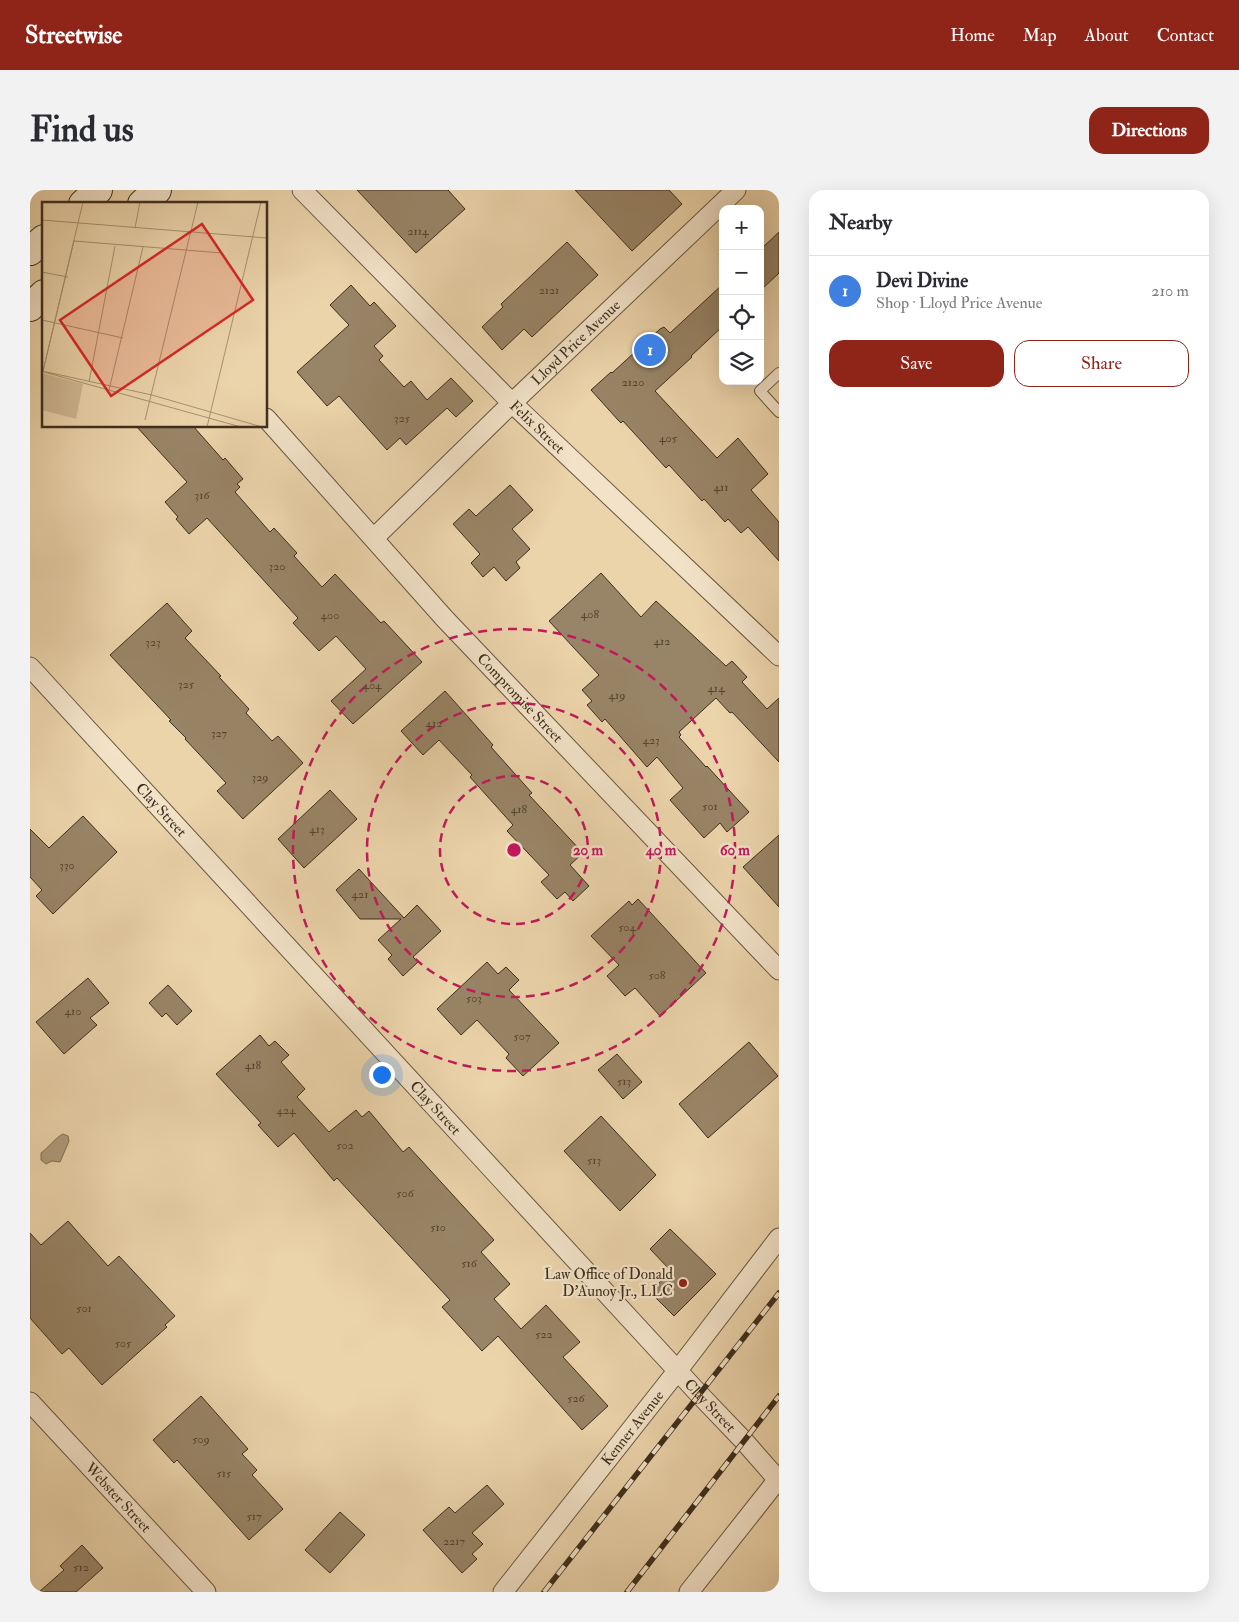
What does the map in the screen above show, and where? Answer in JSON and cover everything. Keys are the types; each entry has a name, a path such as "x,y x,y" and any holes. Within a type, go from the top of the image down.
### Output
{"main road":[{"path":"85,202 98,190"},
{"path":"144,202 157,190"},
{"path":"30,251 42,241"},
{"path":"30,307 42,296"}],"street":[{"name":"Felix Street","path":"302,190 512,403 779,656"},
{"name":"Lloyd Price Avenue","path":"374,538 729,192"},
{"name":"Compromise Street","path":"268,420 445,619 779,970"},
{"name":"Clay Street","path":"30,668 779,1480"},
{"name":"Kenner Avenue","path":"503,1592 678,1370 779,1238"},
{"name":"Webster Street","path":"30,1402 206,1592"},
{"path":"689,1592 779,1480"}],"lane":[{"path":"779,373 760,391 779,412"}],"shaded area":[{"path":"63,1134 68,1136 69,1141 60,1162 52,1161 46,1164 41,1160 41,1153"}],"building":[{"path":"357,190 448,190 465,209 416,253"},
{"path":"575,190 669,190 682,204 632,251"},
{"path":"779,232 779,273 764,287 764,250 764,246"},
{"path":"567,242 598,275 532,337 524,329 502,350 482,327 503,307 501,304"},
{"path":"351,285 370,306 374,302 396,326 374,346 383,356 379,360 404,387 411,381 427,400 451,378 473,401 456,417 447,408 406,445 400,438 387,450 339,396 327,406 297,372 349,325 330,305"},
{"path":"719,288 719,330 655,391 717,458 738,438 768,474 751,490 779,522 779,561 748,527 741,533 728,519 725,522 704,499 702,501 669,465 666,468 623,421 621,423 591,390 660,329 664,327 670,333"},
{"path":"138,428 195,428 243,479 237,484 240,487 235,492 270,532 274,528 297,553 294,556 322,587 335,574 381,623 384,621 422,662 353,724 331,701 366,669 336,636 319,651 293,623 298,618 207,518 189,534 165,502 187,482"},
{"path":"510,485 533,510 512,529 530,549 516,562 520,568 506,581 494,567 483,577 471,563 480,554 453,524 469,509 476,516"},
{"path":"601,573 641,617 656,601 726,666 732,661 747,677 742,682 767,709 779,698 779,762 732,712 730,713 716,698 679,732 681,735 679,737 749,812 727,832 720,823 704,838 670,800 683,788 657,757 647,767 605,719 602,722 587,705 592,701 582,690 599,675 549,621"},
{"path":"167,603 192,631 185,638 249,709 246,713 272,741 278,736 303,763 243,819 217,791 226,783 169,721 171,720 110,655"},
{"path":"445,691 532,793 529,795 583,853 570,865 589,886 573,901 565,892 557,899 541,882 549,875 507,831 513,825 470,777 472,775 439,740 423,755 401,731"},
{"path":"330,790 357,819 304,868 278,839"},
{"path":"83,816 117,852 53,914 36,896 42,890 30,877 30,829 49,848"},
{"path":"779,835 779,907 743,867"},
{"path":"359,869 404,918 417,905 441,931 413,957 418,962 403,976 388,959 392,955 378,940 401,919 360,919 336,890"},
{"path":"638,899 706,973 660,1016 635,988 625,996 607,976 619,965 591,936 629,901 632,905"},
{"path":"487,962 498,974 506,967 519,980 509,990 559,1043 523,1076 506,1058 509,1054 477,1020 461,1035 437,1009"},
{"path":"88,978 109,1003 90,1018 97,1025 64,1054 36,1022"},
{"path":"168,985 192,1011 177,1025 166,1013 162,1017 149,1003"},
{"path":"260,1035 269,1046 275,1041 289,1055 281,1062 305,1089 297,1097 329,1132 356,1110 362,1117 369,1111 403,1152 409,1147 494,1240 481,1252 510,1284 494,1299 521,1329 546,1305 580,1342 563,1357 608,1406 582,1430 498,1336 482,1351 442,1307 450,1300 337,1178 334,1181 294,1133 278,1147 258,1125 261,1123 216,1074"},
{"path":"749,1042 778,1076 708,1138 679,1104"},
{"path":"617,1054 642,1082 623,1099 598,1070"},
{"path":"601,1116 656,1175 620,1211 564,1151"},
{"path":"68,1221 108,1266 119,1256 175,1316 165,1325 167,1327 102,1385 69,1348 62,1354 30,1318 30,1233 41,1245"},
{"name":"Law Office of Donald D'Aunoy Jr., LLC","path":"670,1229 716,1274 674,1316 650,1292 671,1271 650,1249"},
{"path":"201,1396 248,1449 242,1454 257,1470 252,1475 283,1509 249,1540 177,1460 174,1463 153,1440"},
{"path":"487,1485 504,1504 472,1533 483,1544 472,1554 477,1559 462,1573 423,1530 449,1507 455,1513"},
{"path":"340,1512 365,1535 330,1573 305,1550"},
{"path":"82,1545 103,1568 76,1592 39,1592 64,1570 60,1566"}],"railway":[{"path":"544,1592 779,1293"},
{"path":"627,1592 779,1396"}],"place":[{"name":"Devi Divine","path":"650,350"},
{"name":"Law Office of Donald D'Aunoy Jr., LLC","path":"683,1283"}]}
